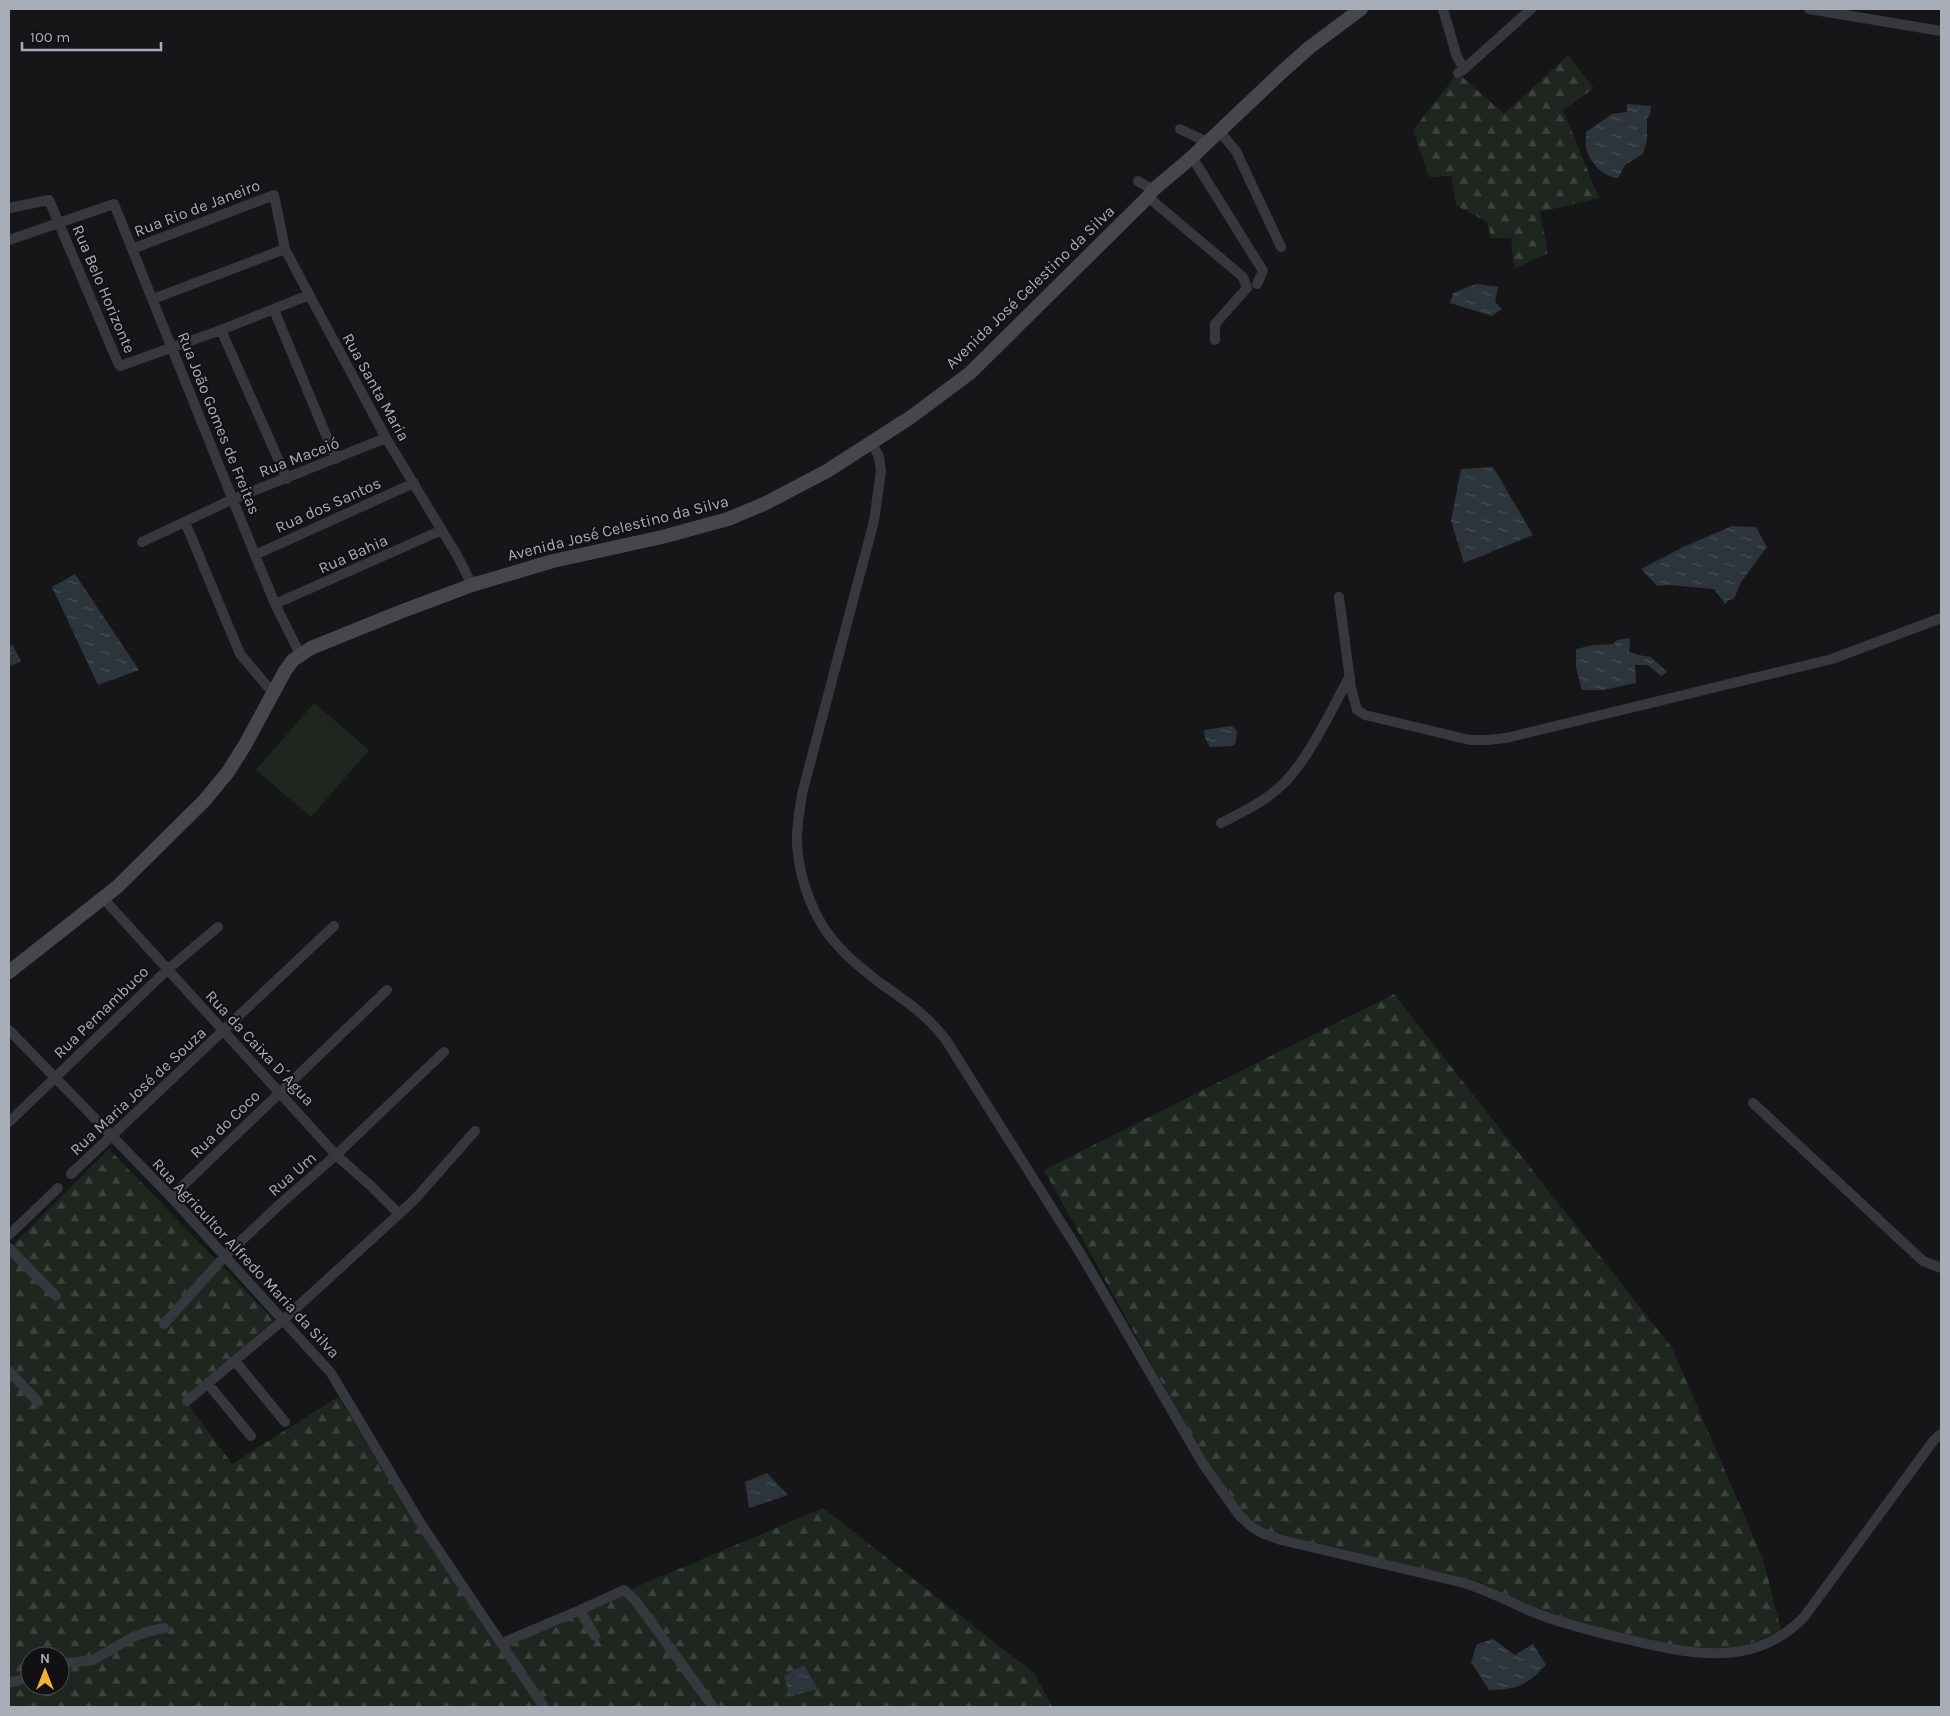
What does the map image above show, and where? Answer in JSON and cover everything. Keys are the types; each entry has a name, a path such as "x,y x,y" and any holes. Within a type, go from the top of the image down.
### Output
{"street":[{"name":"Avenida José Celestino da Silva","path":"9,972 102,898 158,848 204,801 228,772 293,660 300,654 341,635 472,585 553,561 694,529 747,512 827,472 911,417 970,373 1150,194 1310,47 1361,9"},
{"path":"1442,9 1461,71 1531,9"},
{"path":"1809,9 1941,31"},
{"path":"1180,129 1207,142"},
{"path":"1219,131 1236,151 1281,246"},
{"path":"1192,157 1263,271 1257,284"},
{"path":"1138,181 1243,277 1247,288 1215,324 1215,340"},
{"name":"Rua Santa Maria","path":"274,195 286,249 309,295 386,438 442,530 472,585"},
{"name":"Rua Rio de Janeiro","path":"132,249 274,195"},
{"name":"Rua Belo Horizonte","path":"9,208 49,200 120,366 173,348"},
{"name":"Rua João Gomes de Freitas","path":"112,204 114,204 173,348 254,555 275,604 300,654"},
{"name":"Rua Belo Horizonte","path":"9,240 112,204"},
{"path":"153,299 286,249"},
{"path":"173,348 309,295"},
{"path":"274,310 336,460"},
{"path":"221,330 287,479"},
{"name":"Rua Maceió","path":"142,542 233,499 336,460 386,438"},
{"path":"872,443 881,466 874,521 802,794 799,814 797,842 800,868 808,891 822,925 839,948 880,982 914,1006 930,1020 946,1040 1076,1248 1203,1464 1230,1503 1252,1527 1281,1540 1481,1589 1541,1615 1582,1628 1682,1651 1710,1654 1734,1652 1759,1647 1776,1639 1793,1627 1804,1616 1934,1440 1941,1434"},
{"name":"Rua dos Santos","path":"254,555 414,483"},
{"path":"184,522 240,654 273,693"},
{"name":"Rua Bahia","path":"275,604 442,530"},
{"path":"1339,597 1357,710 1365,715 1470,740 1497,740 1832,659 1941,618"},
{"path":"1221,823 1254,806 1285,782 1313,743 1350,675"},
{"name":"Rua da Caixa D´Agua","path":"102,898 280,1091 336,1155 399,1214"},
{"name":"Rua Maria José de Souza","path":"71,1174 334,926"},
{"name":"Rua Pernambuco","path":"9,1122 167,970 218,927"},
{"name":"Rua do Coco","path":"171,1197 387,990"},
{"name":"Rua Agricultor Alfredo Maria da Silva","path":"9,1030 171,1197 331,1373 421,1524 544,1707"},
{"name":"Rua Um","path":"164,1324 224,1256 336,1155 444,1052"},
{"path":"1753,1103 1923,1261 1941,1268"},
{"path":"187,1401 283,1320 399,1214 416,1198 475,1131"},
{"path":"9,1235 58,1188"},
{"path":"9,1248 56,1296"},
{"path":"235,1361 285,1422"},
{"path":"9,1371 38,1402"},
{"path":"208,1384 252,1436"},
{"path":"502,1643 624,1590 635,1600 713,1707"},
{"path":"580,1610 595,1636"},
{"path":"70,1663 93,1660 133,1638 164,1628"}],"green space":[{"path":"1568,55 1594,88 1563,110 1599,198 1540,212 1548,253 1514,269 1511,238 1491,238 1487,222 1456,205 1451,176 1429,177 1413,130 1458,73 1504,114"},
{"path":"314,703 369,750 311,817 256,770"},
{"path":"1394,994 1672,1348 1763,1559 1781,1630 1758,1641 1710,1654 1575,1626 1481,1583 1301,1544 1264,1530 1239,1510 1206,1462 1044,1170"},
{"path":"109,1149 274,1320 184,1399 232,1464 338,1397 431,1547 497,1646 823,1508 1035,1674 1052,1707 9,1707 9,1249"}],"water":[{"path":"1627,104 1651,106 1650,115 1647,118 1647,140 1643,154 1625,165 1618,178 1608,176 1592,161 1586,149 1586,132 1612,114 1627,112"},
{"path":"1476,284 1498,287 1495,302 1502,309 1492,316 1450,303 1453,293"},
{"path":"1493,467 1533,535 1464,563 1451,521 1461,469"},
{"path":"1732,526 1756,527 1767,547 1741,582 1734,599 1729,600 1725,604 1714,589 1669,585 1657,586 1641,569 1683,547"},
{"path":"75,574 139,670 98,685 52,587"},
{"path":"1630,638 1629,652 1651,657 1667,672 1661,676 1648,665 1635,665 1636,683 1603,690 1582,690 1576,668 1576,649 1594,645 1614,644 1617,640"},
{"path":"12,644 21,661 9,667 9,646"},
{"path":"1232,726 1237,731 1236,742 1233,746 1210,747 1205,738 1204,730"},
{"path":"767,1473 788,1495 749,1508 745,1482"},
{"path":"1493,1639 1515,1655 1533,1644 1546,1665 1533,1678 1521,1685 1507,1689 1489,1690 1471,1662 1477,1644"},
{"path":"804,1665 818,1689 790,1696 784,1676"}]}
